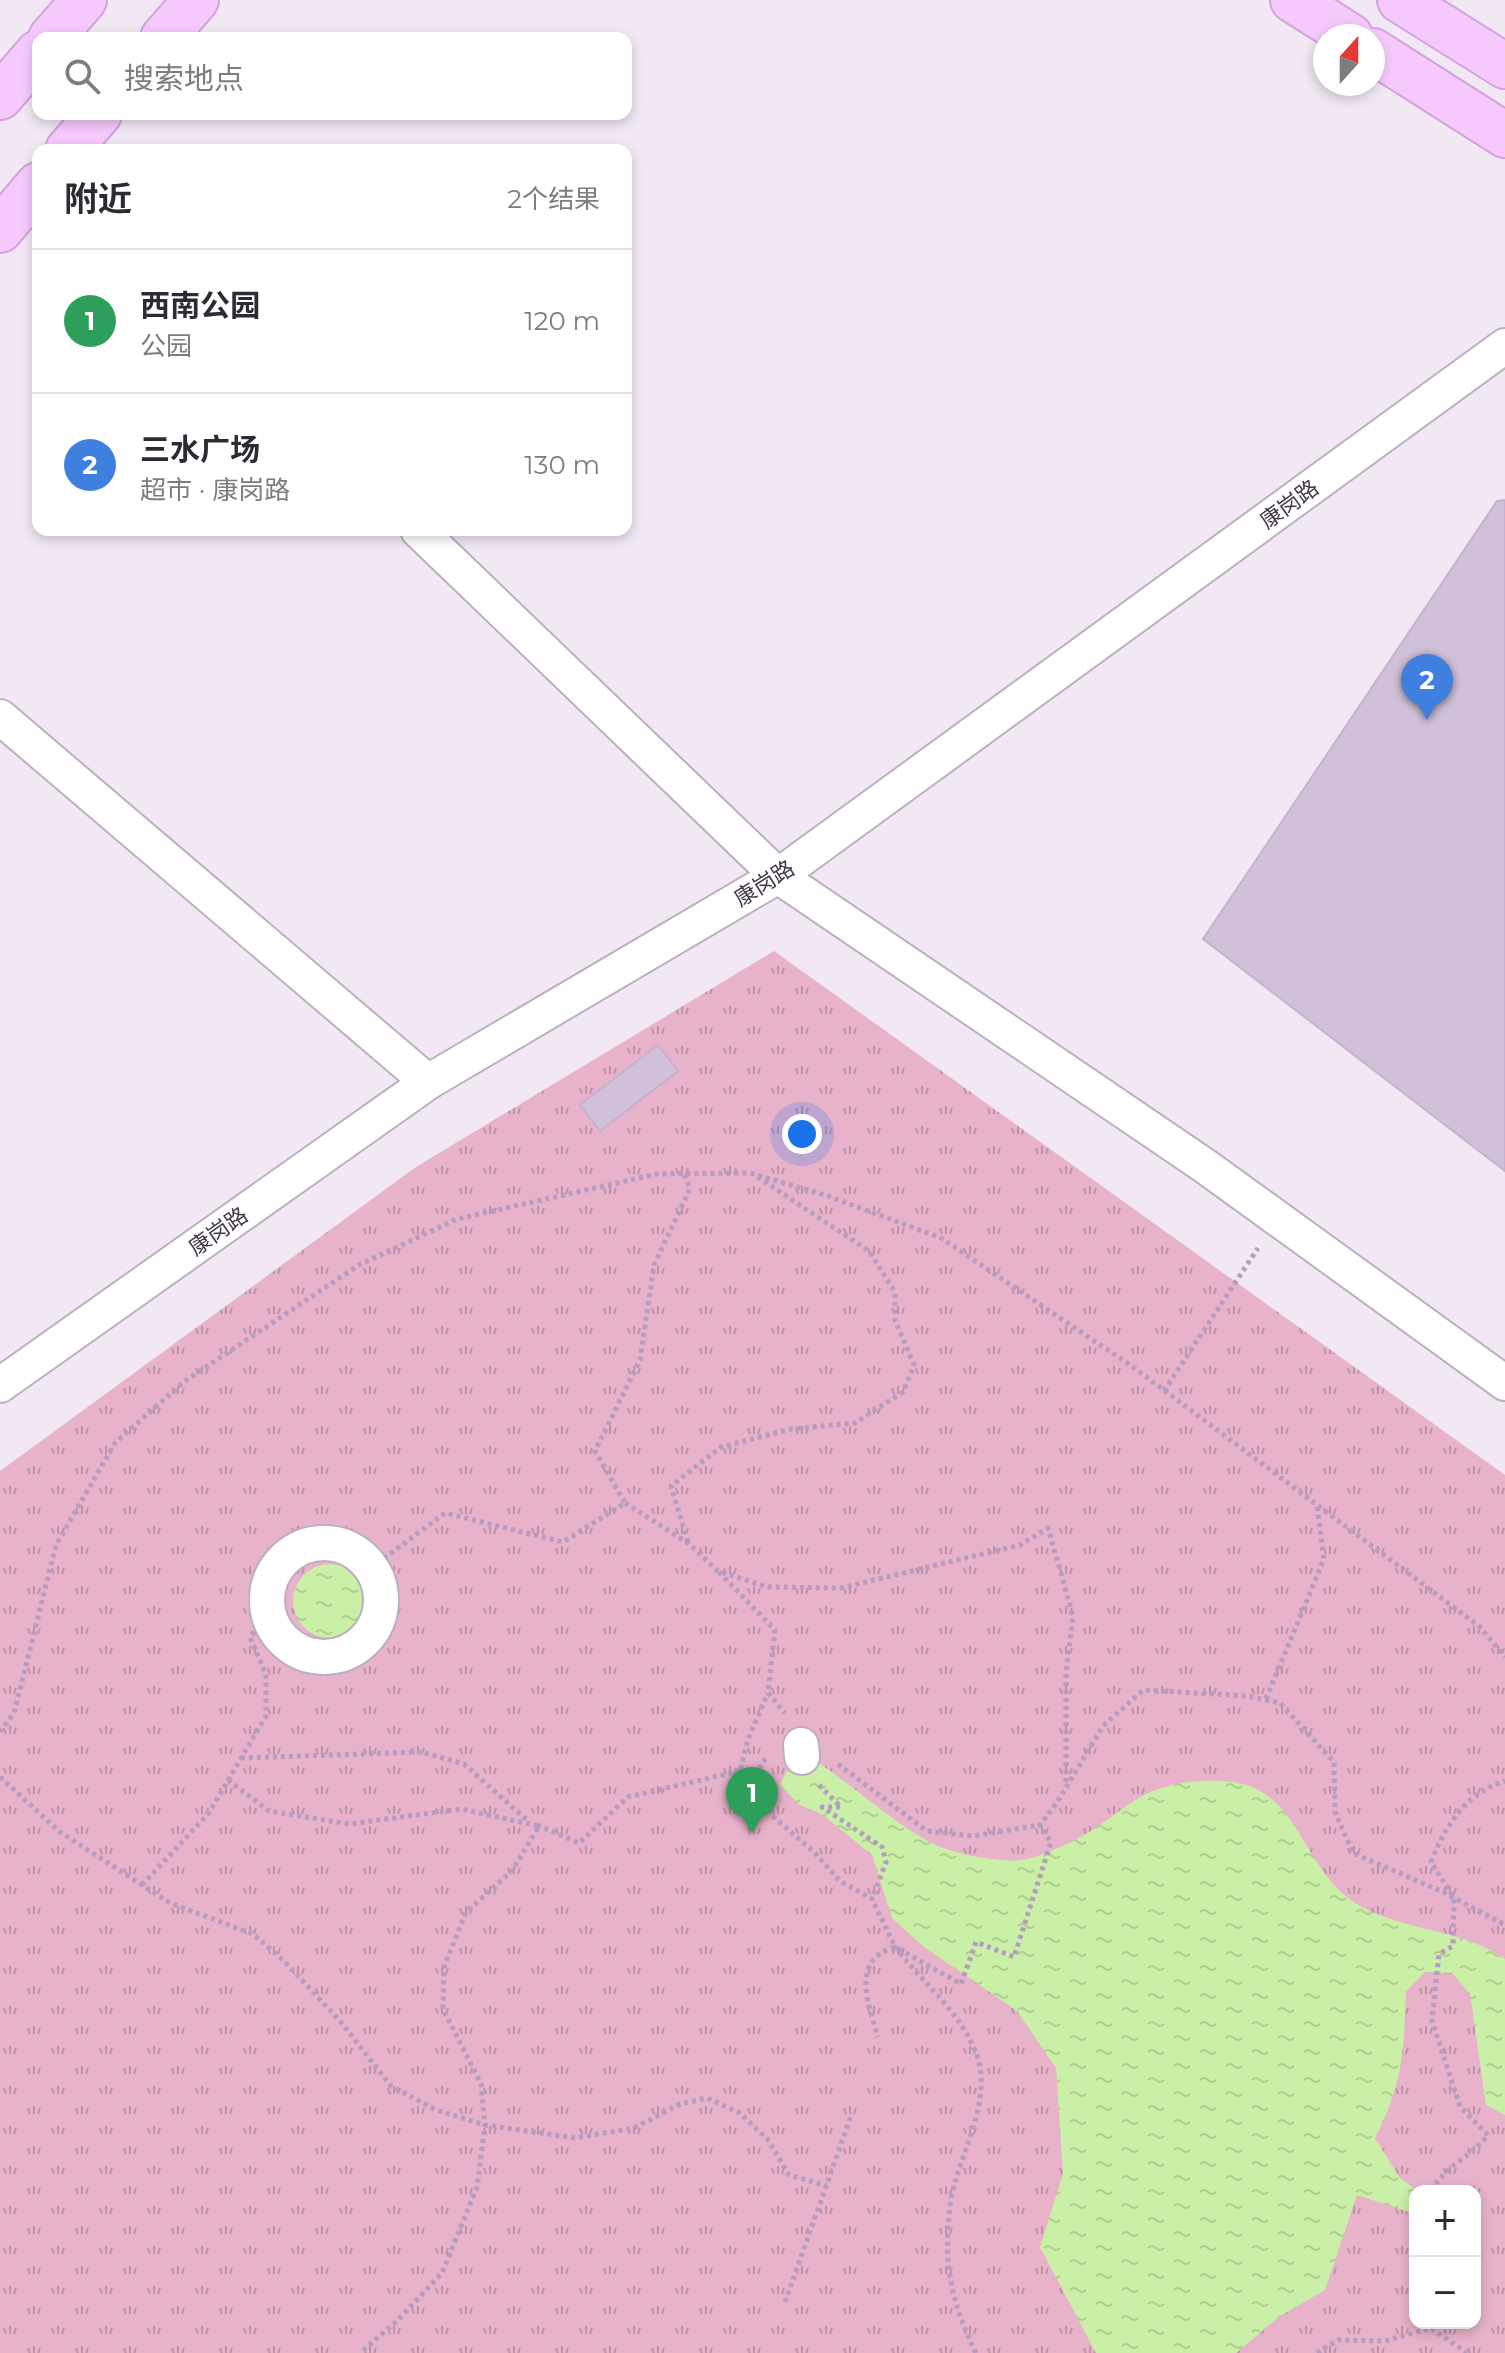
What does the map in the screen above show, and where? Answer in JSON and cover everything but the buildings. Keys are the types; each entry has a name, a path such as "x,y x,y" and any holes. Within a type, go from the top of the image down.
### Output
{"street":[{"path":"56,32 84,0"},
{"path":"168,32 196,0"},
{"path":"1293,0 1331,24"},
{"path":"1400,0 1505,66"},
{"path":"1385,59 1505,135"},
{"path":"0,97 32,60"},
{"path":"73,144 94,120"},
{"path":"0,230 32,192"},
{"name":"康岗路","path":"0,1385 428,1082 778,876 1505,346"},
{"path":"424,536 778,876 1278,1219 1505,1383"},
{"path":"0,717 428,1082"},
{"path":"311,1544 334,1544 355,1552 371,1568 380,1587 381,1608 375,1628 362,1643 342,1655 318,1657 296,1650 278,1635 268,1614 267,1592 275,1570 290,1554 311,1544"}],"path":[{"path":"688,1543 671,1486 721,1447 791,1429 855,1423 903,1392 914,1365 895,1320 895,1292 869,1251 750,1173"},
{"path":"0,1732 14,1713 56,1545 115,1443 185,1381 359,1265 457,1219 657,1174 750,1173 828,1196 941,1238 1044,1304 1164,1391 1480,1627 1505,1657"},
{"path":"684,1174 690,1189 654,1265 640,1360 595,1451 625,1503 688,1543 775,1630 768,1693 748,1739 740,1771"},
{"path":"1164,1391 1278,1219"},
{"path":"371,1568 445,1513 563,1542 625,1503"},
{"path":"1266,1699 1324,1559 1317,1506"},
{"path":"718,1571 768,1587 841,1588 1020,1545 1048,1528 1073,1616 1066,1674 1066,1789"},
{"path":"142,1885 208,1814 266,1716 266,1675 250,1637 268,1614"},
{"path":"757,1785 761,1763 785,1744 805,1749 927,1831 973,1836 1040,1825 1066,1789 1103,1726 1143,1690 1266,1699 1280,1703 1334,1762 1335,1812 1353,1853 1454,1898 1505,1925"},
{"path":"768,1693 805,1749 804,1771 841,1807 822,1807 882,1847 886,1862 872,1899"},
{"path":"241,1758 421,1752 464,1764 522,1818 579,1843 628,1797 740,1771"},
{"path":"740,1771 757,1785 770,1814 815,1853 840,1881 872,1899 895,1947 963,2026 978,2059 982,2088 950,2205 948,2265 955,2310 976,2353"},
{"path":"0,1777 60,1832 170,1903 253,1934 285,1962 340,2021 391,2086 436,2110 485,2125 575,2138 634,2128 680,2104 707,2098 740,2113 768,2140 789,2175 827,2186"},
{"path":"228,1780 269,1811 349,1824 461,1809 539,1826"},
{"path":"1434,2185 1437,2178 1474,2154 1488,2135 1460,2107 1432,2021 1438,1988 1439,1954 1453,1946 1454,1898 1431,1862 1441,1836 1460,1808 1505,1781"},
{"path":"878,2037 866,1985 868,1964 881,1951 895,1947 961,1984 976,1942 1014,1957 1051,1842 1040,1825"},
{"path":"360,2353 397,2321 442,2273 477,2187 485,2125 481,2084 443,2009 444,1967 466,1912 512,1871 539,1826"},
{"path":"785,2302 852,2113"},
{"path":"1317,2353 1338,2340 1385,2341 1423,2329"},
{"path":"1436,2329 1467,2353"}],"green space":[{"path":"774,951 1505,1475 1505,2353 0,2353 0,1471 416,1167"}],"water":[{"path":"330,1564 351,1570 361,1580 367,1601 361,1622 351,1632 330,1638 309,1632 299,1622 293,1601 299,1580 309,1570"},
{"path":"814,1760 892,1818 938,1846 1003,1860 1022,1860 1059,1848 1161,1788 1206,1781 1233,1782 1253,1787 1282,1810 1326,1875 1357,1904 1398,1922 1465,1940 1505,1959 1505,2115 1486,2105 1470,1994 1452,1973 1425,1972 1406,1991 1397,2084 1375,2138 1400,2178 1410,2185 1409,2212 1357,2195 1325,2290 1280,2316 1236,2353 1096,2353 1040,2247 1063,2174 1056,2068 1017,2011 924,1947 892,1918 872,1855 823,1815 798,1804 780,1784 791,1764"}],"place":[{"name":"三水广场","path":"1427,720"},
{"name":"西南公园","path":"752,1833"}]}
